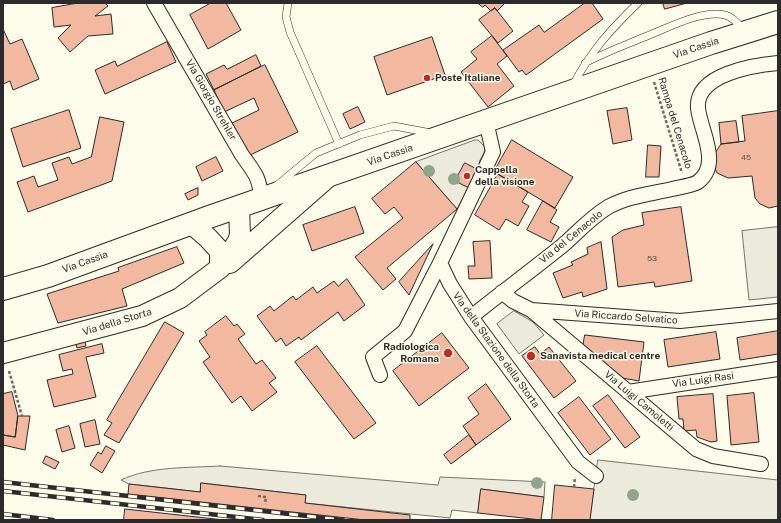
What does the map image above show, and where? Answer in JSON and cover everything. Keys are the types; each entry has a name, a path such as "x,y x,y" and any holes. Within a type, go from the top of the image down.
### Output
{"main road":[{"name":"Via Cassia","path":"3,289 48,276 191,223 744,32 778,22"},
{"name":"Via della Storta","path":"6,362 142,316 180,298 220,268 228,265 244,252 330,175"},
{"path":"261,199 267,219 267,225 263,234"},
{"name":"Via della Storta","path":"220,268 238,241 240,229 239,207"},
{"path":"191,223 220,251 220,268"}],"street":[{"name":"Via Giorgio Strehler","path":"154,3 242,154 254,171 260,183 261,199"},
{"name":"Via del Cenacolo","path":"471,317 564,244 586,223 607,208 629,198 686,186 697,182 707,171 708,148 698,107 703,93 712,82 735,70 778,63"},
{"path":"380,375 373,357 405,331 440,263 493,152 486,121"},
{"name":"Via della Stazione della Storta","path":"440,263 450,284 471,317 578,462 596,476"},
{"name":"Via Riccardo Selvatico","path":"502,292 513,301 531,310 680,321 778,311"},
{"name":"Via Luigi Camoletti","path":"531,310 696,449 713,456 761,464"},
{"name":"Via Luigi Rasi","path":"628,392 778,369"}],"lane":[{"path":"288,3 286,17 290,32 339,144"},
{"path":"570,93 585,63 611,29 638,3"},
{"path":"585,63 671,25 704,16 716,14 725,15 735,20 744,32"},
{"path":"261,199 316,153 364,134 394,126 447,135"}],"path":[{"name":"Rampa del Cenacolo","path":"649,65 686,186"},
{"path":"6,362 22,416"},
{"path":"258,496 266,497 265,504"}],"shaded area":[{"path":"478,140 485,147 484,153 479,162 482,164 457,209 416,162"},
{"path":"778,227 778,297 749,300 742,231"},
{"path":"514,311 533,322 544,335 519,354 497,324"},
{"path":"598,460 778,480 778,520 590,520"},
{"path":"220,466 438,485 440,477 545,482 544,497 481,489 478,513 452,510 450,518 305,503 305,495 201,483 200,492 129,484 121,480 133,475 157,470"}],"building":[{"path":"78,3 105,3 108,6 95,16 111,14 113,34 88,36 70,52 58,38 71,25 54,27 52,8"},
{"path":"211,3 226,3 241,30 208,49 190,15"},
{"path":"478,3 505,3 497,11 495,8 491,11 485,5 483,7"},
{"path":"585,3 592,3 603,19 526,75 522,70 519,72 503,50 539,25 544,32"},
{"path":"663,3 687,3 665,9"},
{"path":"495,8 513,31 498,43 479,20"},
{"path":"3,29 10,44 22,39 39,79 13,90 10,81 3,84"},
{"path":"492,36 507,56 497,64 514,86 488,107 461,72 477,59 471,52"},
{"path":"432,37 445,75 387,95 374,57"},
{"path":"167,42 176,62 105,94 95,70 115,61 117,66"},
{"path":"256,55 261,66 214,90 206,74 224,65 227,69"},
{"path":"265,65 298,132 246,157 230,124 259,110 254,98 224,112 214,90"},
{"path":"358,107 365,122 350,129 343,114"},
{"path":"627,108 632,140 613,144 607,111"},
{"path":"69,110 81,148 23,167 11,129"},
{"path":"778,111 778,206 769,208 760,204 755,198 752,176 728,178 717,173 712,162 715,153 721,144 745,141 742,116"},
{"path":"100,117 124,122 112,181 28,212 17,182 34,176 38,187 58,180 52,163 69,157 72,164 91,157"},
{"path":"736,121 739,142 721,144 719,123"},
{"path":"512,140 573,177 555,208 494,172"},
{"path":"648,145 661,146 659,177 646,177"},
{"path":"216,157 223,171 202,181 196,167"},
{"path":"416,162 457,209 387,268 396,279 383,290 355,257 403,218 394,207 385,214 372,199"},
{"name":"Cappella della visione","path":"465,163 479,170 469,188 455,181"},
{"path":"498,174 528,192 522,202 529,206 518,226 506,219 499,230 475,215"},
{"path":"198,188 198,195 188,200 185,194"},
{"path":"543,201 557,210 550,222 559,227 551,242 527,230"},
{"path":"355,207 364,233 312,251 303,225"},
{"path":"681,207 692,281 655,287 654,282 618,287 612,237 623,230 644,225 642,213"},
{"path":"490,241 492,278 469,279 468,266 475,266 473,242"},
{"path":"601,242 607,289 583,297 582,292 563,298 553,273 573,265 571,262 588,254 587,248"},
{"path":"433,244 409,295 399,282"},
{"path":"177,247 184,263 122,289 127,306 58,323 47,294 119,271 118,268"},
{"path":"347,279 365,305 344,321 338,312 301,340 299,337 286,346 281,338 276,342 257,316 270,306 274,311 293,296 296,300 313,287 317,293 334,281 338,286"},
{"path":"226,316 234,326 237,324 245,334 238,339 256,364 262,360 276,378 269,383 277,392 252,411 241,396 232,403 203,362 210,357 199,341 207,335 205,332"},
{"path":"165,322 184,333 119,443 104,435 112,423 107,420"},
{"path":"778,331 778,354 740,360 737,338"},
{"path":"716,332 720,359 668,367 664,340"},
{"path":"442,333 469,368 419,406 393,371"},
{"path":"585,335 644,342 639,381 622,378 583,347"},
{"path":"85,342 86,346 77,348 76,344"},
{"path":"102,344 104,353 86,357 96,397 54,407 47,380 73,374 72,369 63,371 59,355"},
{"path":"317,346 376,423 354,439 295,362"},
{"path":"535,347 540,354 549,347 576,381 554,398 522,356"},
{"path":"486,384 511,419 476,445 463,426 479,414 468,398"},
{"path":"12,392 18,416 15,437 3,435 3,394"},
{"path":"754,393 759,442 731,445 727,396"},
{"path":"713,394 717,441 711,442 697,437 696,430 684,431 683,419 679,419 677,397"},
{"path":"608,395 640,437 625,448 593,406"},
{"path":"579,397 611,439 590,455 558,413"},
{"path":"18,416 30,416 25,450 3,445 3,435 15,437"},
{"path":"95,420 100,444 85,447 80,424"},
{"path":"69,426 75,448 62,452 56,430"},
{"path":"469,435 476,445 451,464 444,455"},
{"path":"106,446 115,451 102,473 90,465 98,452 101,454"},
{"path":"46,456 59,462 55,469 43,463"},
{"path":"201,483 306,495 305,503 410,515 410,520 365,520 128,494 129,484 200,492"},
{"path":"555,485 594,489 590,520 552,520"},
{"path":"481,489 544,497 541,520 478,513"},
{"path":"125,509 224,520 124,520"}],"railway":[{"path":"3,482 343,520"},
{"path":"3,491 263,520"},
{"path":"3,514 53,520"}],"place":[{"name":"Poste Italiane","path":"427,78"},
{"name":"Cappella della visione","path":"467,176"},
{"name":"Radiologica Romana","path":"448,353"},
{"name":"Sanavista medical centre","path":"531,356"}]}
